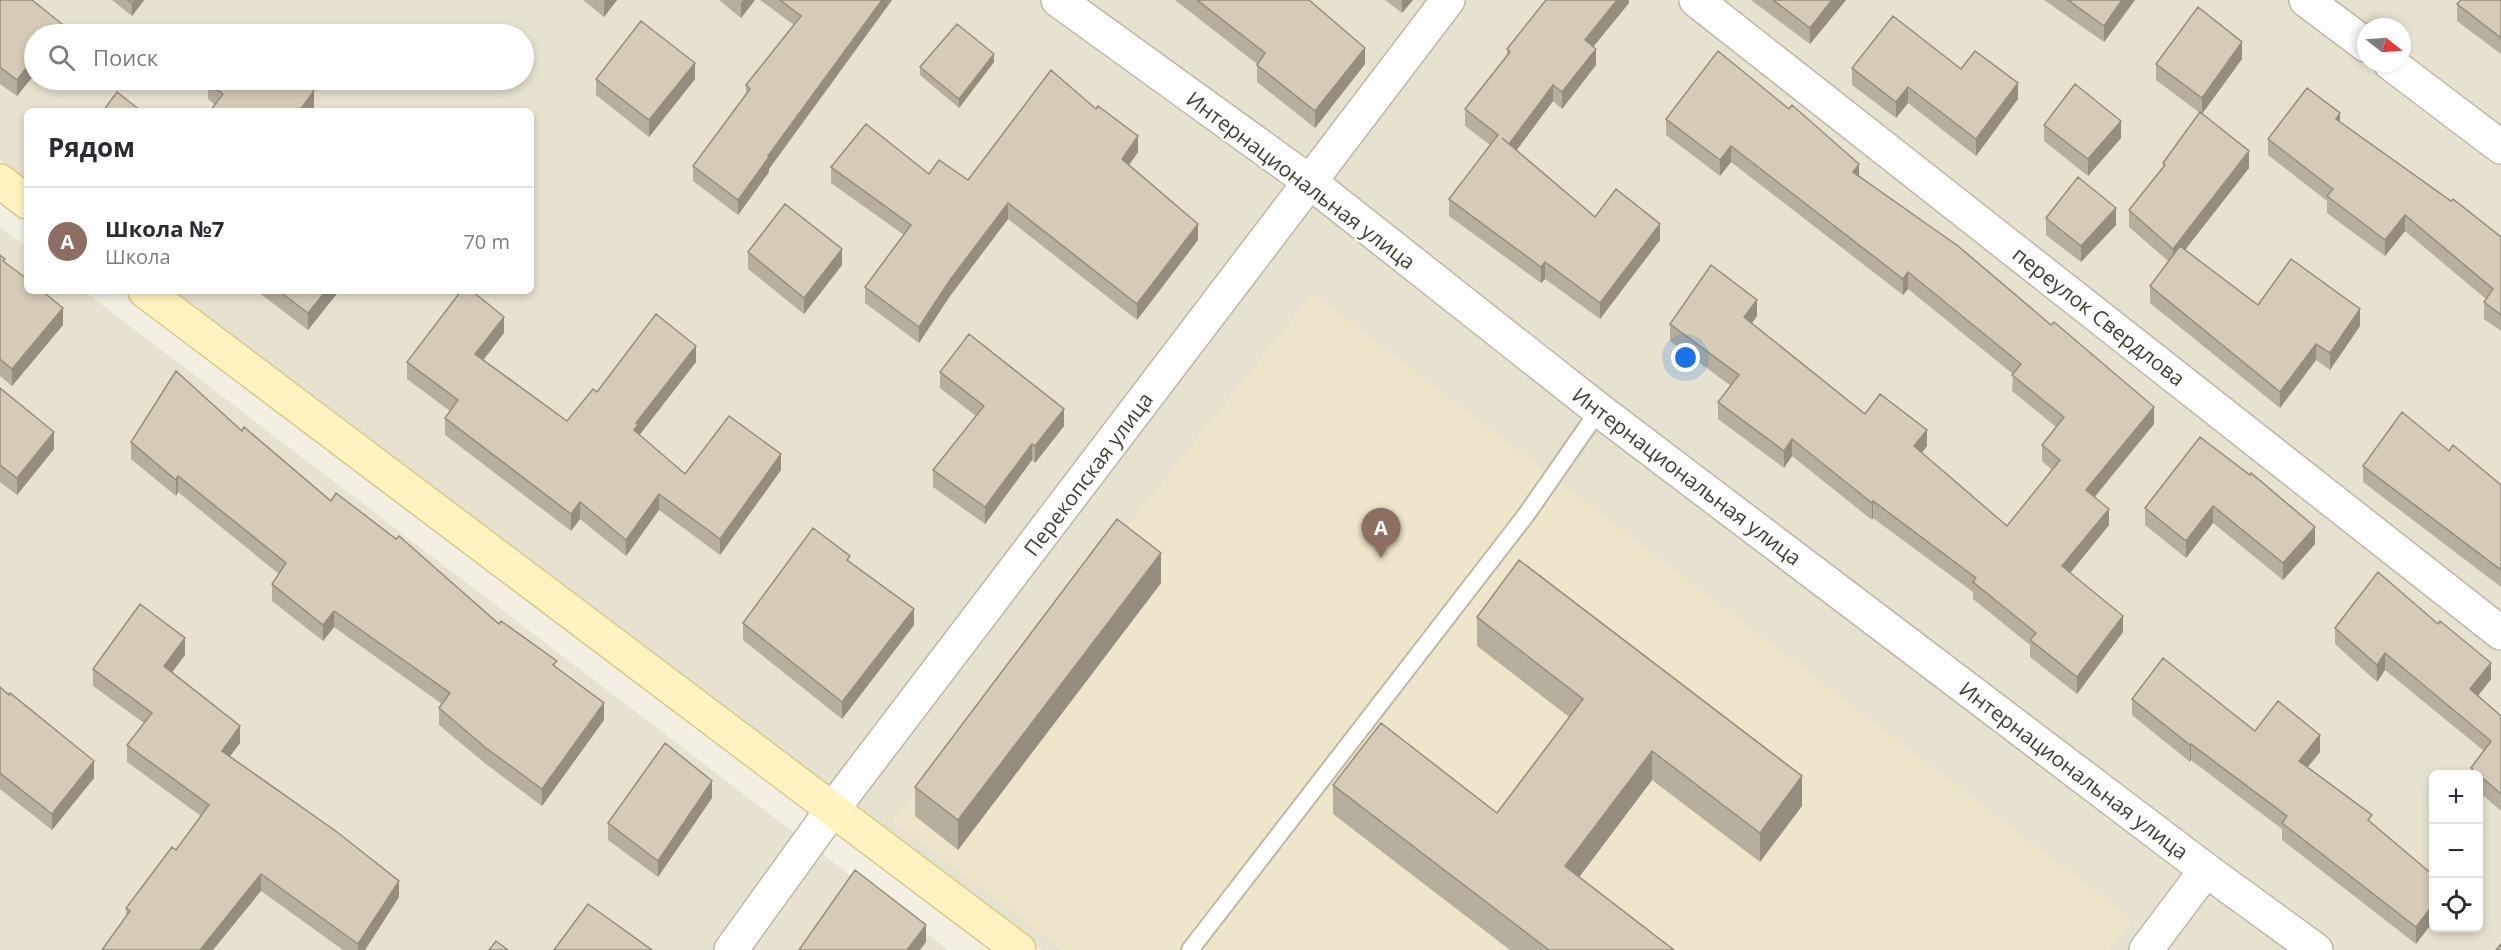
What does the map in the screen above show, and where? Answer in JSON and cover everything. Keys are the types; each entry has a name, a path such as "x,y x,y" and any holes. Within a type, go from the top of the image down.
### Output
{"main road":[{"path":"0,181 24,200"},
{"path":"149,294 1019,950"}],"street":[{"name":"Интернациональная улица","path":"1059,0 1310,182 1599,410 2206,870 2316,950"},
{"name":"Перекопская улица","path":"731,950 832,810 1448,0"},
{"name":"переулок Свердлова","path":"1696,0 2501,633"},
{"path":"2306,0 2357,38"},
{"path":"2402,72 2501,147"},
{"path":"2146,950 2206,870"}],"lane":[{"path":"1190,950 1526,515 1599,410"}],"shaded area":[{"path":"0,0 2501,0 2501,950 1042,950 177,294 534,294 534,108 24,108 24,179 0,160"},
{"path":"0,227 24,246 24,294 88,294 948,950 0,950"},
{"path":"1313,294 2132,920 2109,950 1063,950 892,821"}],"building":[{"path":"0,0 32,0 62,24 24,24 24,71 17,80 0,67"},
{"path":"780,0 882,0 738,200 693,166 750,89 746,85 801,16"},
{"path":"1197,0 1309,0 1365,48 1315,111 1257,65 1265,53"},
{"path":"1546,0 1617,0 1585,40 1596,49 1562,92 1553,85 1509,144 1595,217 1616,189 1660,224 1600,303 1545,262 1541,267 1449,199 1498,135 1465,109 1510,52 1507,49"},
{"path":"1773,0 1832,0 1810,28"},
{"path":"2068,0 2122,0 2104,26"},
{"path":"2461,0 2501,0 2501,38 2457,4"},
{"path":"2198,7 2242,42 2202,98 2156,64"},
{"path":"1893,16 1961,69 1975,51 2018,83 1976,139 1908,87 1896,102 1852,68"},
{"path":"641,21 695,63 649,120 596,79"},
{"path":"957,24 994,54 959,99 920,67"},
{"path":"1718,51 1789,109 1792,105 1859,164 1853,172 1958,246 2051,325 2054,322 2154,407 2086,490 2109,509 2062,566 2123,616 2077,677 2030,640 2036,633 1973,582 1976,578 1873,501 1872,503 1792,439 1784,451 1718,402 1739,375 1670,324 1711,265 1757,300 1744,317 1865,414 1880,394 1927,430 1914,446 2007,526 2060,460 2042,445 2064,417 2012,375 2021,364 1908,272 1903,279 1731,146 1720,160 1666,119"},
{"path":"1051,70 1096,109 1098,106 1138,136 1122,159 1198,224 1137,304 1008,203 950,280 919,327 865,287 911,225 831,167 866,124 929,174 939,160 968,180"},
{"path":"2075,84 2121,121 2088,159 2044,125"},
{"path":"2307,88 2340,113 2336,119 2451,201 2453,199 2501,237 2501,315 2484,302 2493,289 2405,215 2385,240 2327,196 2333,189 2268,139"},
{"path":"218,90 314,91 301,108 212,108 223,94"},
{"path":"117,92 137,108 105,108"},
{"path":"2200,112 2249,151 2173,249 2129,210 2165,165 2163,163"},
{"path":"2078,177 2116,208 2081,246 2046,218"},
{"path":"785,204 842,249 804,298 748,252"},
{"path":"2180,246 2258,305 2291,259 2360,309 2330,353 2316,344 2280,392 2150,286"},
{"path":"0,255 5,259 3,261 24,277 24,294 46,294 63,308 12,369 0,359"},
{"path":"283,294 324,294 308,313"},
{"path":"459,294 476,294 504,317 475,354 567,421 593,389 597,392 656,314 696,346 636,423 638,425 634,430 685,474 729,416 781,454 720,539 659,494 626,540 580,502 571,514 445,418 458,400 407,362"},
{"path":"969,334 1064,409 1035,446 1032,444 985,507 933,470 984,406 940,372"},
{"path":"176,371 242,431 244,427 331,501 336,493 396,539 399,536 499,624 501,621 557,661 553,665 604,703 542,789 486,748 439,708 450,693 334,611 323,625 272,584 286,563 178,476 176,480 131,442"},
{"path":"0,388 54,432 17,478 0,465"},
{"path":"2402,412 2449,451 2453,445 2501,485 2501,570 2363,466"},
{"path":"2200,437 2250,475 2251,473 2315,527 2283,563 2213,506 2186,541 2145,508"},
{"path":"1117,519 1161,553 958,820 915,787"},
{"path":"813,528 850,556 847,560 914,609 842,702 743,623"},
{"path":"1519,560 1802,776 1760,833 1652,751 1565,866 1674,950 1549,950 1333,785 1381,723 1497,813 1583,699 1477,617"},
{"path":"2378,572 2438,624 2440,621 2491,663 2470,689 2501,716 2501,794 2483,778 2483,770 2471,768 2491,741 2385,653 2377,665 2335,628"},
{"path":"140,604 185,638 164,666 240,726 222,751 337,832 399,881 358,944 261,874 200,950 102,950 130,911 126,908 172,847 176,850 209,805 127,745 152,713 93,669"},
{"path":"2163,658 2255,731 2278,701 2320,735 2299,761 2372,815 2368,820 2429,872 2429,910 2416,927 2282,823 2287,816 2132,699"},
{"path":"0,687 94,761 52,814 0,773"},
{"path":"665,743 712,781 658,861 608,823"},
{"path":"855,870 926,925 907,950 799,950"},
{"path":"588,904 652,950 554,950"},
{"path":"496,941 508,950 489,950"}],"place":[{"name":"Школа №7","path":"1381,558"}]}
